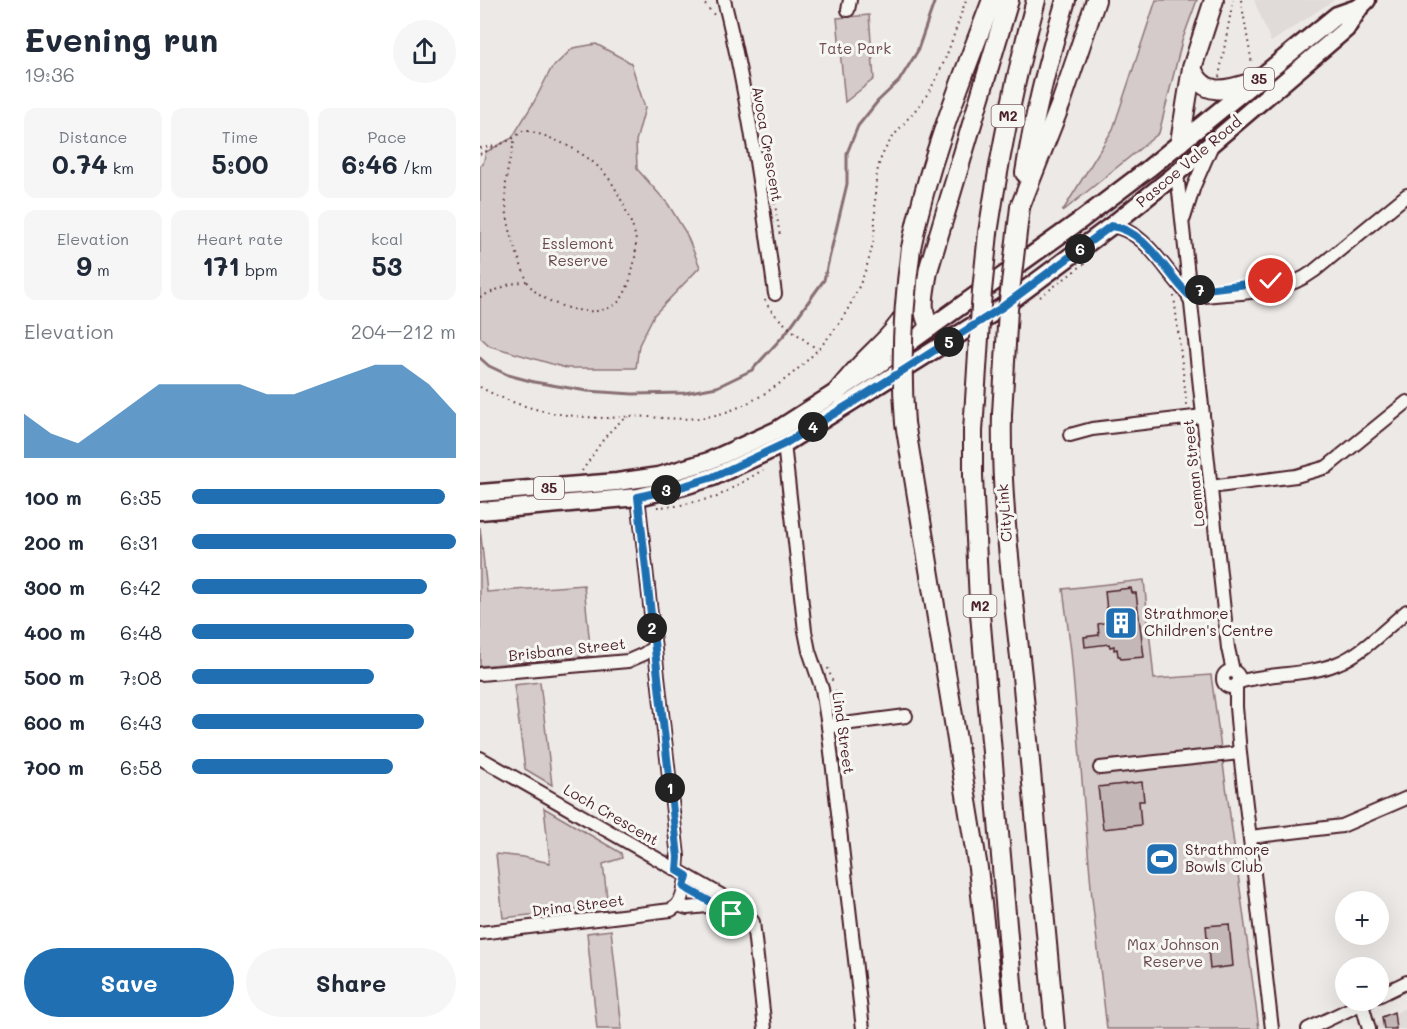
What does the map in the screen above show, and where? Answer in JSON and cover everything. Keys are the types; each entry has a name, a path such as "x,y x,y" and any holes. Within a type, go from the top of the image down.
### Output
{"highway":[{"path":"992,0 940,138 922,198 911,248 901,352 905,423 978,868 996,1029"},
{"path":"930,327 924,317 923,305 928,272 1009,0"},
{"name":"CityLink","path":"1016,1029 979,602 973,431 988,233 1011,96 1036,0"},
{"name":"CityLink","path":"1055,1029 1022,674 1006,534 1001,444 1008,309 1020,207 1040,98 1066,0"},
{"path":"1020,207 1061,103 1096,0"},
{"path":"1180,142 1192,68 1214,0"},
{"path":"1192,68 1201,83 1210,89 1240,86 1254,73"},
{"path":"836,393 900,324 928,272"}],"main road":[{"name":"Pascoe Vale Road","path":"480,493 617,482 659,476 709,461 777,430 836,393 1080,220 1180,142 1254,73 1337,15 1364,3"},
{"name":"Pascoe Vale Road","path":"480,511 638,497 713,477 784,444 1001,308 1111,226 1346,29 1364,3"},
{"path":"1177,173 1180,142"},
{"path":"930,327 952,339"}],"street":[{"name":"Avoca Crescent","path":"724,0 734,38 758,172 770,294"},
{"path":"1183,222 1194,186 1212,143"},
{"name":"Loeman Street","path":"1177,173 1210,487 1228,648 1234,678 1240,753 1272,1029"},
{"path":"1111,226 1124,228 1132,233 1165,266 1189,297 1277,288 1299,281 1314,272 1407,195"},
{"path":"1210,487 1296,476 1327,467 1407,402"},
{"path":"1070,435 1092,429 1203,416"},
{"name":"Lind Street","path":"784,444 805,631 822,689 828,726 863,1029"},
{"path":"638,497 678,857 682,873 678,905"},
{"path":"1234,678 1335,665 1353,655 1407,611"},
{"name":"Brisbane Street","path":"480,674 628,661 654,647"},
{"path":"828,726 906,717"},
{"path":"1100,768 1240,753"},
{"name":"Loch Crescent","path":"480,758 740,906 753,922 765,1029"},
{"path":"1250,837 1342,826 1407,798"},
{"name":"Drina Street","path":"480,933 664,911 674,909 678,905 687,908 707,906"},
{"path":"1389,991 1407,982"},
{"path":"1308,1029 1347,1011"},
{"path":"1367,1011 1369,1029"}],"path":[{"path":"701,0 717,18"},
{"path":"480,387 525,407 549,412 608,418 632,416 688,418 718,414 736,408 759,398 777,386 817,349 841,321 862,278 874,236 877,176 886,147 919,108 932,88 947,55 966,0"},
{"path":"1216,89 1233,0"},
{"path":"1241,0 1254,73"},
{"path":"480,154 512,139 524,130 570,147 593,163 610,180 636,236 636,255 632,275 618,303 598,312 574,310 552,303 532,290 511,240 506,210 506,177 514,142 512,139"},
{"path":"480,148 498,146"},
{"path":"1040,297 1089,261"},
{"path":"480,297 510,284 527,281"},
{"path":"770,294 766,304 772,312 817,349"},
{"path":"1174,297 1188,418"},
{"path":"579,473 611,430 620,421 632,416"},
{"path":"722,908 733,914"}],"shaded area":[{"path":"1254,0 1334,0 1271,42"},
{"path":"1407,1007 1407,1029 1363,1029"}],"green space":[{"path":"1156,0 1197,0 1182,41 1159,133 1062,212 1113,129"},
{"name":"Tate Park","path":"869,15 874,79 845,102 837,18"},
{"name":"Esslemont Reserve","path":"596,44 631,63 645,108 636,141 637,169 668,204 686,233 700,267 654,315 639,345 636,368 566,368 490,346 480,337 480,166 483,164 486,152 512,138 551,69 573,48"},
{"path":"480,527 487,592 584,585 591,656 480,666"},
{"name":"Max Johnson Reserve","path":"1144,580 1154,679 1211,675 1259,1029 1107,1029 1092,898 1071,651 1063,589"},
{"path":"540,682 552,785 525,769 514,685"},
{"path":"544,808 621,853 622,858 603,864 608,906 503,918 496,854 550,863"},
{"path":"611,930 622,1029 597,1029 587,933"}],"building":[{"name":"Strathmore Children's Centre","path":"1131,588 1132,593 1136,593 1144,657 1121,659 1117,649 1114,650 1114,646 1110,647 1109,644 1085,647 1084,637 1099,635 1098,624 1108,622 1105,591"},
{"path":"1142,782 1144,801 1139,801 1141,825 1103,829 1098,787"},
{"path":"1229,924 1233,966 1210,969 1206,926"},
{"path":"1394,1012 1396,1029 1384,1029 1382,1017"}],"waterway":[{"path":"480,358 489,366 508,375 534,382 587,391 633,394 685,393 717,387 752,370 785,334 824,280 847,184 847,153 858,126 878,101 899,81 917,52 935,0"}],"place":[{"name":"Strathmore Children's Centre","path":"1121,623"},
{"name":"Strathmore Bowls Club","path":"1162,859"}],"route":[{"path":"732,914 684,887 687,876 677,870 678,857 638,497 713,477 746,464 784,444 1001,308 1111,226 1124,228 1132,233 1165,266 1189,295 1190,291 1271,281"}]}
